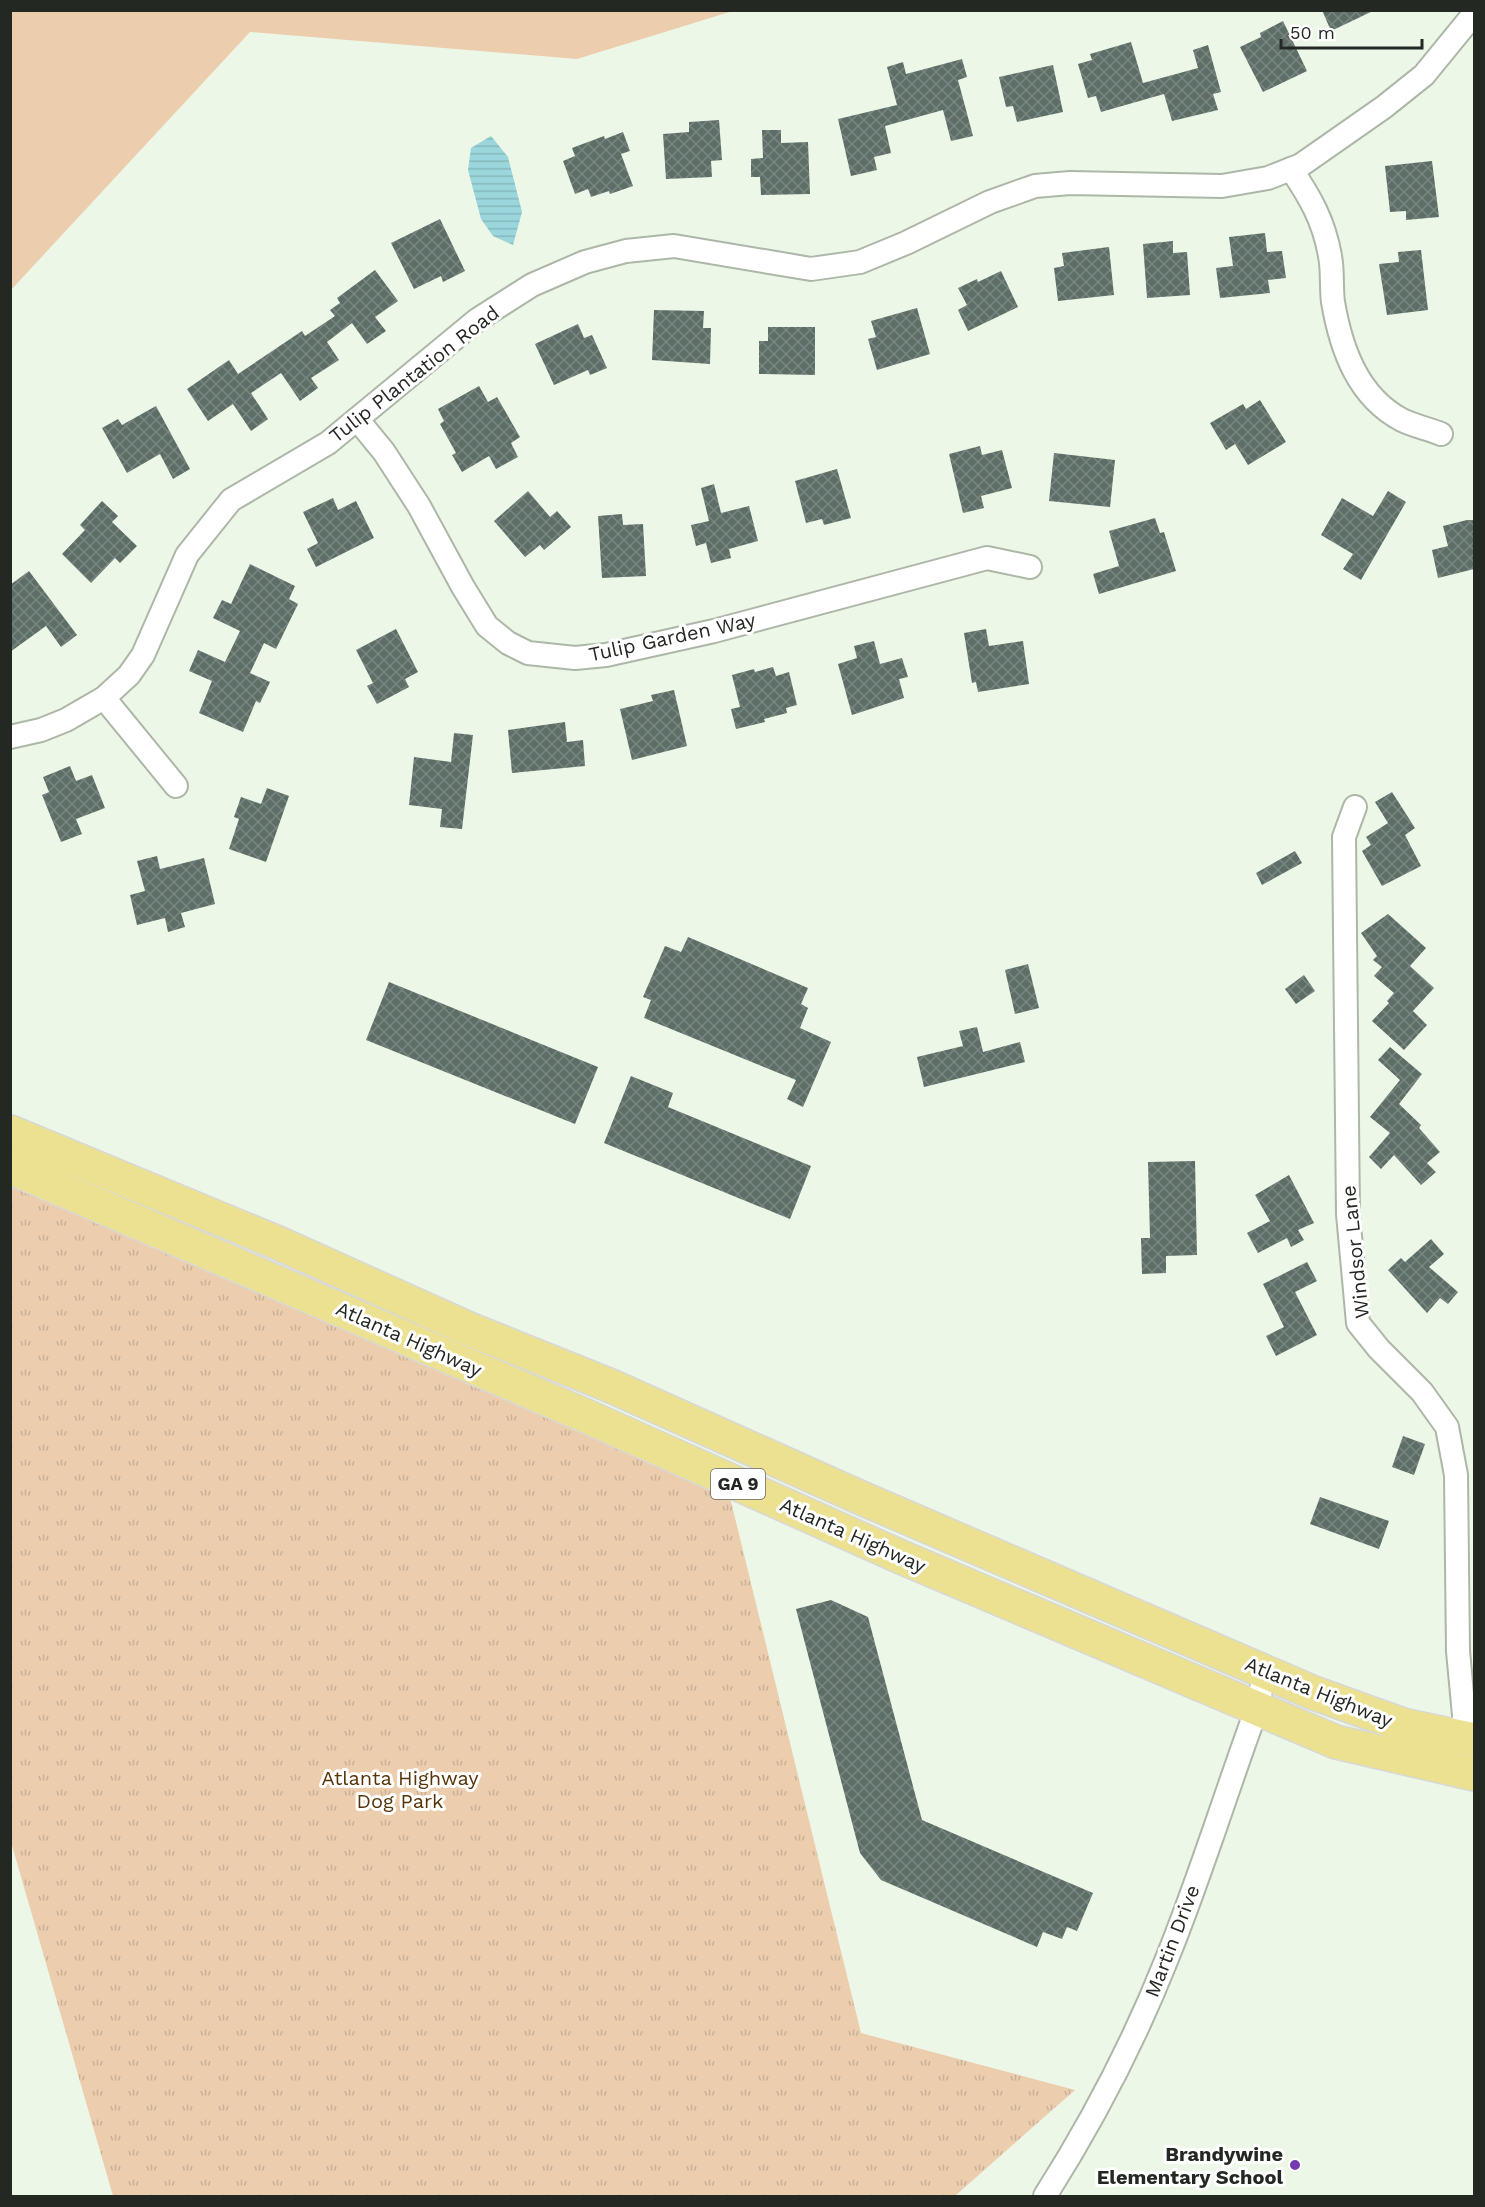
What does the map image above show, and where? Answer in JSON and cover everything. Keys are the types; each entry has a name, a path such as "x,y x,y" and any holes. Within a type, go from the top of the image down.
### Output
{"main road":[{"name":"Atlanta Highway","path":"10,1132 278,1243 469,1329 611,1386 859,1497 1314,1693 1403,1725 1469,1739"},
{"name":"Atlanta Highway","path":"10,1167 554,1402 901,1557 1336,1742 1474,1774"}],"street":[{"name":"Tulip Plantation Road","path":"10,737 41,730 66,720 104,698 129,675 143,655 187,555 231,500 328,443 477,320 532,285 585,262 626,251 674,246 811,269 860,262 906,243 990,202 1035,186 1070,183 1222,186 1268,178 1301,165 1384,108 1424,75 1473,15"},
{"path":"1291,169 1315,206 1322,226 1330,256 1333,299 1339,335 1353,371 1375,402 1403,421 1441,434"},
{"name":"Tulip Garden Way","path":"357,419 384,452 419,506 487,626 508,644 528,653 575,658 606,655 714,631 987,558 1030,567"},
{"path":"104,698 176,786"},
{"name":"Windsor Lane","path":"1356,807 1344,837 1348,1214 1358,1323 1379,1349 1422,1392 1447,1427 1456,1475 1458,1651 1465,1726 1469,1739"},
{"name":"Martin Drive","path":"1045,2196 1090,2122 1166,1962 1257,1708 1265,1672"}],"green space":[{"path":"11,10 733,11 577,59 250,32 11,290"},
{"name":"Atlanta Highway Dog Park","path":"11,1176 727,1485 861,2033 1075,2090 955,2196 113,2196 11,1842"}],"water":[{"path":"491,136 508,157 522,212 513,245 493,236 481,219 468,170 471,148"}],"building":[{"path":"1322,10 1375,10 1331,31"},
{"path":"1283,21 1307,71 1263,92 1240,47 1261,37 1260,33"},
{"path":"1131,42 1143,83 1198,68 1193,50 1208,45 1221,92 1213,94 1218,110 1172,121 1164,94 1101,112 1096,96 1088,98 1078,64 1092,60 1090,54"},
{"path":"962,59 967,77 958,80 973,136 951,141 943,110 885,126 891,153 874,157 877,170 851,176 838,119 897,105 887,67 903,62 906,74"},
{"path":"1053,65 1063,112 1017,122 1013,106 1006,107 999,77"},
{"path":"719,120 722,160 711,161 712,177 666,179 663,134 689,132 689,122"},
{"path":"762,130 781,130 781,143 808,142 810,194 761,195 760,177 751,177 751,159 763,158"},
{"path":"623,132 630,151 621,154 633,186 610,194 609,191 591,197 588,189 575,194 563,161 575,156 572,148 604,136 605,139"},
{"path":"1432,161 1439,217 1406,220 1406,211 1390,212 1385,166"},
{"path":"440,219 465,271 443,282 441,276 414,289 391,243"},
{"path":"1265,233 1267,252 1282,251 1286,278 1268,280 1270,293 1220,298 1216,268 1233,266 1229,237"},
{"path":"1173,241 1173,253 1187,252 1190,295 1147,298 1143,244"},
{"path":"1109,247 1114,295 1058,301 1054,268 1064,266 1062,253"},
{"path":"1421,250 1428,310 1387,315 1379,264 1399,262 1398,252"},
{"path":"375,270 398,301 375,317 386,331 367,344 352,323 327,342 339,360 311,378 318,388 300,401 281,373 251,393 268,419 251,431 233,404 208,421 187,389 229,360 238,374 302,331 305,336 335,316 330,310 340,303 337,298"},
{"path":"1001,271 1018,307 968,331 958,310 967,305 958,288"},
{"path":"917,308 930,354 877,370 868,339 876,337 871,321"},
{"path":"654,310 704,311 703,328 711,328 710,364 652,360"},
{"path":"578,324 584,338 592,335 607,368 590,375 588,370 554,385 535,344"},
{"path":"768,327 815,327 815,375 759,374 759,341 768,341"},
{"path":"479,386 488,402 497,397 520,437 511,443 518,457 496,469 489,456 462,472 452,455 456,453 440,424 444,421 438,409"},
{"path":"1260,400 1286,442 1248,465 1235,444 1226,450 1210,423 1243,404 1246,409"},
{"path":"156,406 190,469 173,479 160,454 127,473 102,428 118,419 122,425"},
{"path":"980,446 982,455 1002,450 1012,488 981,496 984,508 963,513 949,454"},
{"path":"1054,453 1115,460 1110,507 1049,501"},
{"path":"837,469 851,518 824,525 822,519 806,523 795,481"},
{"path":"714,484 721,513 749,506 758,541 729,549 731,558 711,563 706,543 696,546 691,525 709,521 701,488"},
{"path":"528,491 550,517 557,511 571,527 544,550 540,545 525,557 494,521"},
{"path":"1388,491 1406,502 1361,580 1343,569 1353,554 1321,535 1342,498 1373,516"},
{"path":"333,498 338,510 356,501 374,538 316,567 307,549 318,543 303,512"},
{"path":"102,501 118,516 112,522 137,546 120,563 115,558 91,583 62,554 85,530 80,525"},
{"path":"622,514 623,525 643,524 646,576 602,578 598,516"},
{"path":"1155,518 1160,533 1164,532 1176,571 1099,594 1093,574 1119,566 1109,531"},
{"path":"1474,520 1474,569 1438,578 1432,550 1448,546 1443,526"},
{"path":"250,564 295,586 289,599 298,604 276,649 264,643 250,673 270,682 260,703 256,701 243,732 199,713 212,681 189,671 198,650 225,662 240,631 213,618 222,600 231,604"},
{"path":"29,571 77,635 61,647 46,626 10,652 10,585"},
{"path":"396,629 418,672 405,679 409,687 377,704 367,686 373,683 356,650"},
{"path":"986,629 989,646 1023,641 1029,684 978,692 976,682 972,683 964,633"},
{"path":"874,641 880,664 902,658 908,677 899,679 904,698 852,715 838,664 857,658 854,646"},
{"path":"773,667 776,676 789,672 797,705 786,708 787,713 764,719 765,722 736,729 731,709 740,707 732,675"},
{"path":"674,690 687,746 632,760 620,709 653,701 651,695"},
{"path":"565,722 567,742 583,740 585,766 512,773 508,730"},
{"path":"454,733 473,735 462,829 440,827 442,809 409,805 414,757 451,762"},
{"path":"70,766 76,781 92,775 105,808 76,819 82,834 61,842 42,795 49,792 43,777"},
{"path":"267,788 289,796 266,862 229,849 239,819 234,817 241,797 261,804"},
{"path":"1392,792 1415,828 1405,835 1421,866 1382,886 1362,851 1371,845 1366,837 1388,823 1375,802"},
{"path":"1295,851 1302,863 1262,885 1256,873"},
{"path":"157,856 160,869 204,858 215,904 181,913 185,927 168,932 165,918 137,925 130,895 145,891 137,861"},
{"path":"1388,914 1426,948 1410,966 1434,988 1413,1011 1427,1025 1404,1050 1372,1021 1389,1003 1387,1001 1394,993 1374,976 1382,967 1373,960 1377,956 1361,933"},
{"path":"688,937 808,988 801,1004 808,1008 800,1028 831,1042 803,1107 787,1099 796,1080 644,1018 651,1000 643,997 665,946 681,952"},
{"path":"1028,964 1039,1008 1015,1014 1005,970"},
{"path":"1304,975 1315,991 1296,1004 1285,989"},
{"path":"389,982 598,1067 575,1124 366,1040"},
{"path":"977,1027 983,1052 1020,1042 1025,1062 924,1087 917,1057 963,1046 959,1031"},
{"path":"1390,1047 1422,1074 1399,1104 1421,1125 1419,1128 1440,1152 1427,1163 1436,1172 1421,1185 1394,1155 1381,1169 1369,1157 1390,1133 1370,1117 1400,1080 1378,1060"},
{"path":"631,1076 673,1093 668,1107 811,1166 790,1219 604,1143"},
{"path":"1195,1161 1197,1255 1166,1256 1166,1273 1142,1274 1141,1238 1150,1238 1148,1162"},
{"path":"1289,1175 1314,1223 1298,1230 1304,1240 1291,1247 1287,1238 1258,1253 1247,1233 1270,1221 1255,1195"},
{"path":"1431,1239 1444,1254 1429,1267 1458,1292 1448,1304 1440,1298 1427,1313 1388,1270 1401,1258 1405,1262"},
{"path":"1307,1262 1317,1281 1295,1292 1317,1335 1276,1356 1266,1336 1284,1327 1263,1284"},
{"path":"1403,1436 1425,1444 1414,1475 1392,1467"},
{"path":"1320,1497 1389,1521 1379,1549 1310,1524"},
{"path":"831,1600 868,1617 922,1820 1093,1893 1077,1931 1067,1927 1062,1939 1043,1932 1037,1947 881,1880 860,1853 796,1609"}],"place":[{"name":"Brandywine Elementary School","path":"1295,2165"}]}
